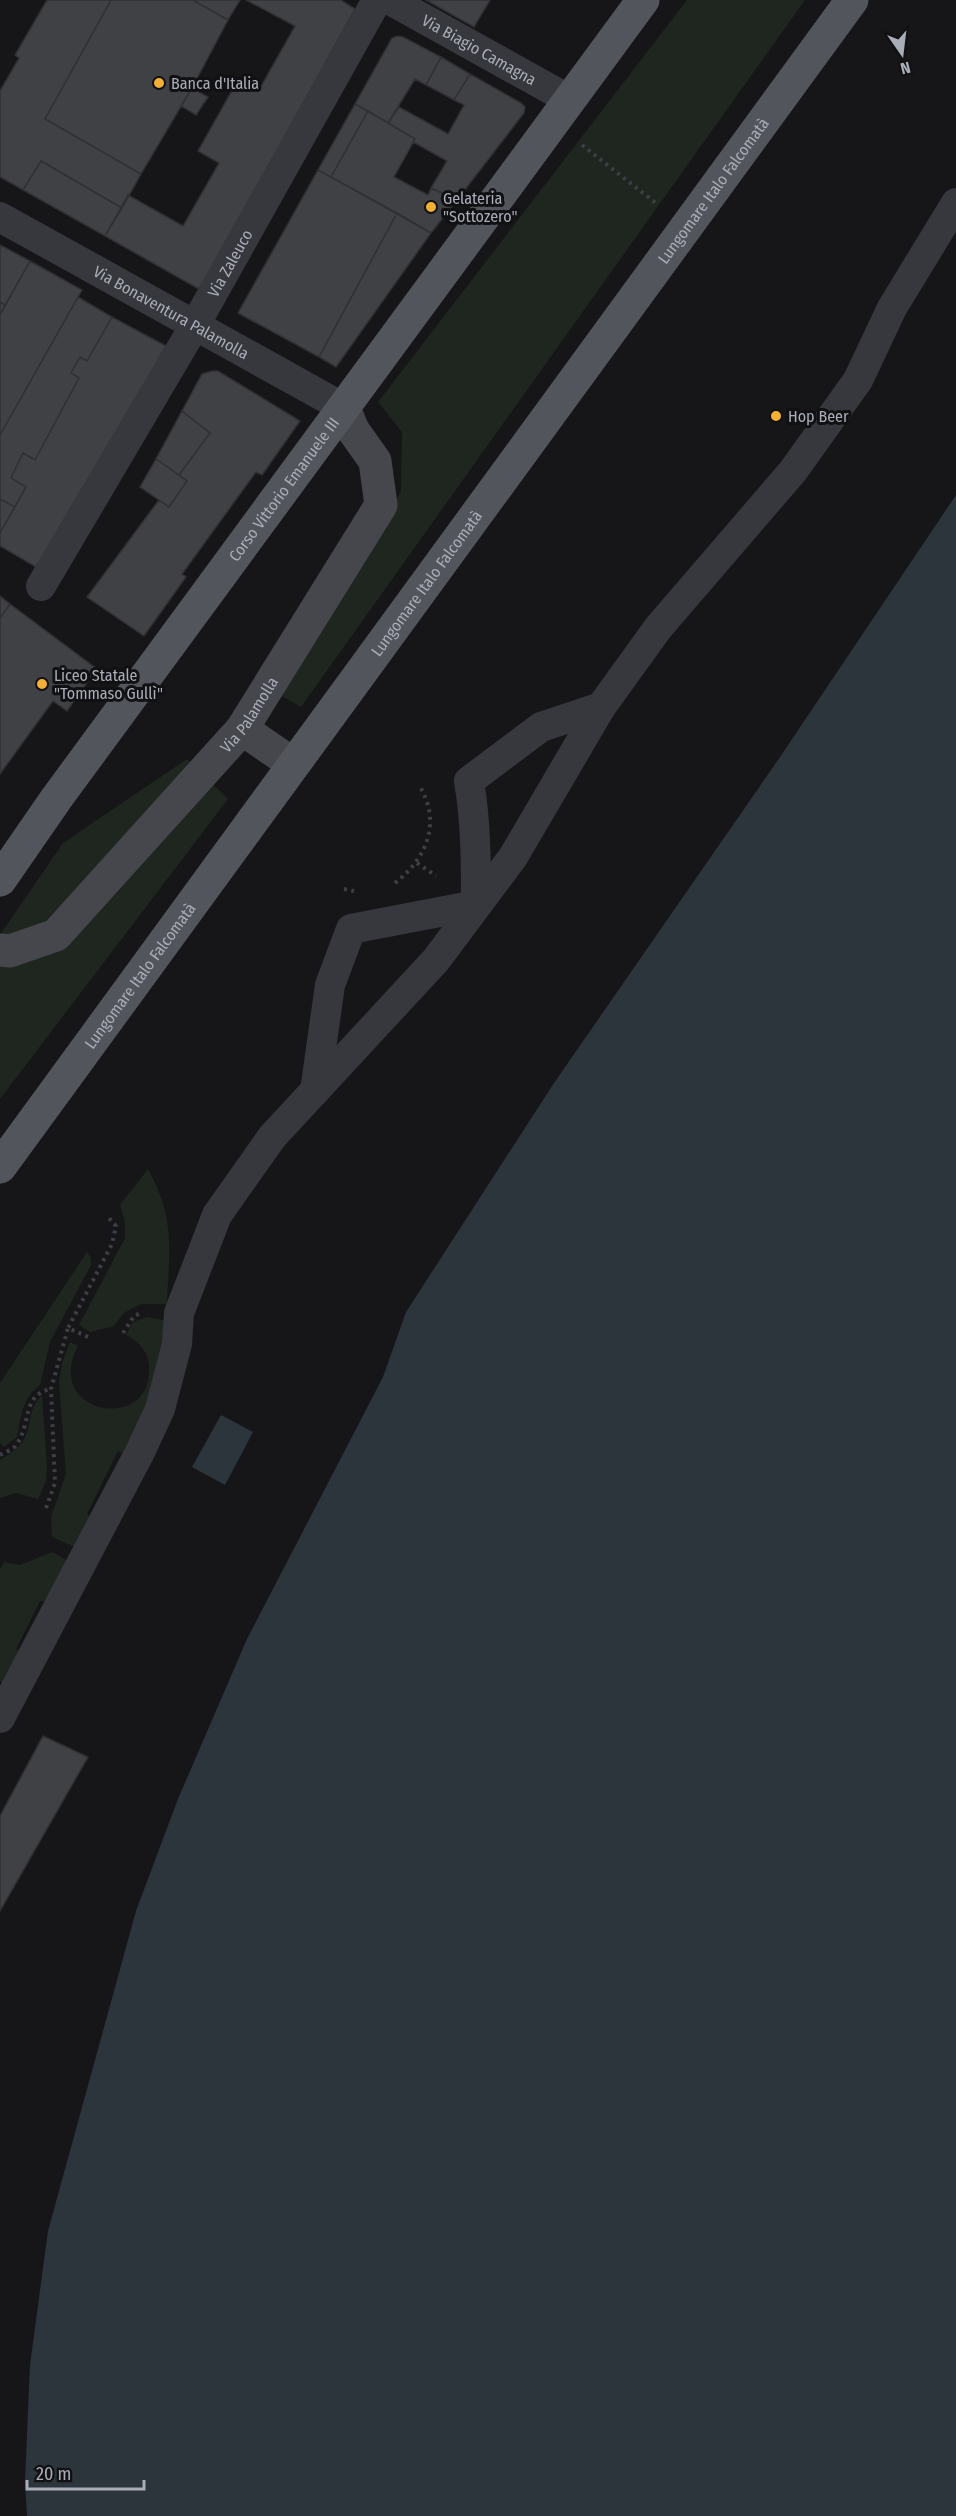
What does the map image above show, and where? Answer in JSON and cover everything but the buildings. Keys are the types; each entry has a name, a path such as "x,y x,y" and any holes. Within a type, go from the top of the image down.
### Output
{"main road":[{"name":"Corso Vittorio Emanuele III","path":"0,880 56,799 568,99 643,0"},
{"name":"Lungomare Italo Falcomatà","path":"0,1167 852,0"}],"street":[{"name":"Via Zaleuco","path":"41,586 195,325 377,0"},
{"name":"Via Biagio Camagna","path":"390,0 568,99"},
{"path":"0,1718 140,1452 160,1409 177,1344 179,1313 218,1215 272,1137 436,960 513,857 601,707 658,628 793,471 858,380 892,308 956,203"},
{"name":"Via Bonaventura Palamolla","path":"0,217 344,408"},
{"name":"Via Palamolla","path":"0,950 10,951 56,935 242,729 381,505 375,461 353,430 344,408"},
{"path":"476,905 476,832 469,781 541,727 601,707"},
{"path":"242,729 293,764"},
{"path":"315,1091 330,985 351,929 476,905"}],"path":[{"path":"575,140 662,207"},
{"path":"417,863 429,841 432,824 425,795 418,785"},
{"path":"46,1508 55,1483 56,1461 51,1389 68,1328 112,1244 116,1226 107,1216"},
{"path":"68,1328 88,1337"},
{"path":"0,1455 15,1447 26,1426 31,1400 39,1391 51,1389"}],"shaded area":[{"path":"687,0 805,0 301,707 273,691 401,492 402,432 378,402"},
{"path":"956,495 956,2516 27,2516 25,2481 30,2365 48,2231 136,1911 178,1799 247,1639 383,1377 406,1312 554,1083 778,760"},
{"path":"187,759 228,799 0,1099 0,935 63,843"},
{"path":"148,1169 157,1187 167,1219 169,1251 167,1304 141,1304 124,1313 114,1326 90,1332 79,1325 125,1238 125,1222 120,1205"},
{"path":"87,1252 91,1258 91,1265 50,1342 40,1385 26,1402 17,1437 4,1447 0,1443 0,1383"},
{"path":"147,1317 167,1321 150,1410 126,1455 118,1451 87,1514 93,1518 77,1548 52,1537 51,1517 66,1474 59,1383 62,1363 70,1342 78,1346 71,1369 74,1388 86,1401 102,1408 119,1408 135,1402 146,1388 149,1362 142,1348 126,1335 133,1322"},
{"path":"42,1395 46,1481 38,1499 16,1493 0,1498 0,1460 21,1443 26,1435 35,1404"},
{"path":"221,1415 253,1432 225,1485 192,1467"},
{"path":"52,1552 70,1562 49,1602 40,1601 16,1649 23,1653 8,1685 0,1681 0,1569 4,1562 20,1565"}],"place":[{"name":"Banca d'Italia","path":"159,83"},
{"name":"Gelateria \"Sottozero\"","path":"431,207"},
{"name":"Hop Beer","path":"776,416"},
{"name":"Liceo Statale \"Tommaso Gullì\"","path":"42,684"}]}
